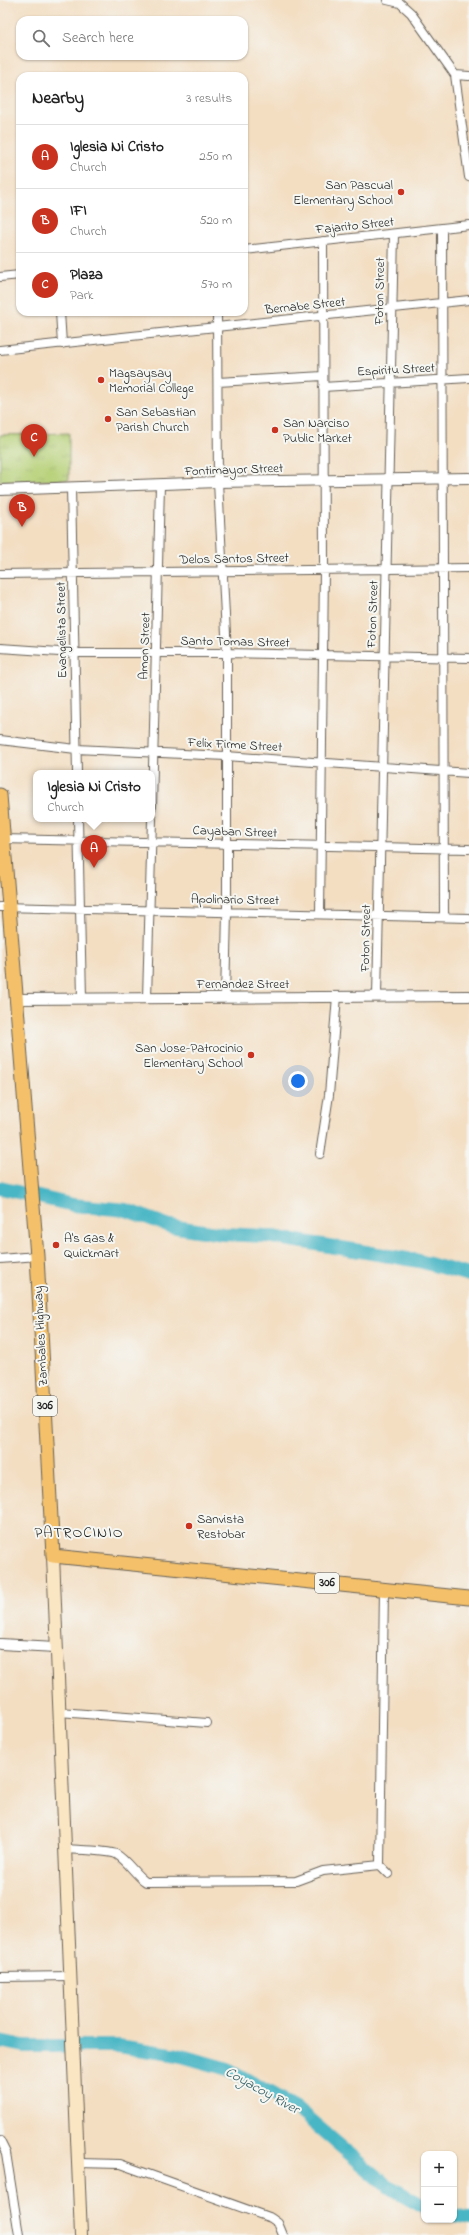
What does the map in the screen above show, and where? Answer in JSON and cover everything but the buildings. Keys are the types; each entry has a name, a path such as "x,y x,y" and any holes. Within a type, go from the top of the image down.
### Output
{"main road":[{"name":"Zambales Highway","path":"0,795 5,907 17,999 37,1256 53,1556"},
{"name":"306","path":"53,1556 469,1598"},
{"path":"53,1556 81,2235"}],"street":[{"path":"387,0 400,3 411,13 456,75 469,177"},
{"path":"456,75 469,76"},
{"name":"Fajarito Street","path":"248,250 469,225"},
{"path":"442,228 443,657 445,772 444,917"},
{"name":"Foton Street","path":"377,996 394,234"},
{"path":"320,914 322,847 324,569 323,241"},
{"path":"0,277 16,275"},
{"name":"Bernabe Street","path":"0,350 469,300"},
{"path":"60,316 62,344"},
{"path":"217,316 218,482 226,653 228,912 225,998"},
{"path":"218,382 323,376"},
{"name":"Espiritu Street","path":"324,387 469,378"},
{"name":"Fontimayor Street","path":"0,490 71,487 160,486 218,482 469,478"},
{"name":"Amon Street","path":"153,770 157,653 160,486"},
{"name":"Evangelista Street","path":"71,487 77,770"},
{"name":"Delos Santos Street","path":"0,574 469,568"},
{"name":"Santo Tomas Street","path":"0,648 74,653 226,653 469,658"},
{"name":"Felix Firme Street","path":"0,740 76,749 226,756 469,773"},
{"path":"78,822 82,998"},
{"path":"147,998 152,822"},
{"name":"Cayaban Street","path":"2,839 469,849"},
{"name":"Apolinario Street","path":"5,907 469,918"},
{"path":"320,1154 330,1095 337,996"},
{"name":"Fernandez Street","path":"17,999 469,996"},
{"path":"0,1259 37,1256"},
{"path":"384,1589 380,1865 389,1874"},
{"path":"0,1644 56,1647"},
{"path":"59,1712 207,1723"},
{"path":"65,1848 115,1854 137,1871 140,1878 146,1882 296,1881 323,1871 380,1865"},
{"path":"0,1977 71,1976"},
{"path":"0,2141 6,2153 19,2235"},
{"path":"78,2163 120,2164 271,2218 278,2223 282,2235"}],"green space":[{"path":"69,433 69,480 0,481 0,435"}],"waterway":[{"path":"0,1188 73,1205 126,1210 170,1226 223,1234 266,1236 360,1251 419,1261 469,1275"},
{"name":"Coyacoy River","path":"0,2041 23,2046 118,2046 178,2055 228,2069 296,2108 386,2185 421,2204"},
{"name":"Coyacoy River","path":"457,2216 469,2218"}],"place":[{"name":"San Pascual Elementary School","path":"401,192"},
{"name":"Magsaysay Memorial College","path":"101,380"},
{"name":"San Sebastian Parish Church","path":"108,419"},
{"name":"San Narciso Public Market","path":"275,430"},
{"name":"Plaza","path":"34,457"},
{"name":"IFI","path":"22,527"},
{"name":"Iglesia Ni Cristo","path":"94,868"},
{"name":"San Jose-Patrocinio Elementary School","path":"251,1055"},
{"name":"A's Gas & Quickmart","path":"56,1245"},
{"name":"Sanvista Restobar","path":"189,1526"}],"district":[{"name":"PATROCINIO","path":"79,1533"}]}
